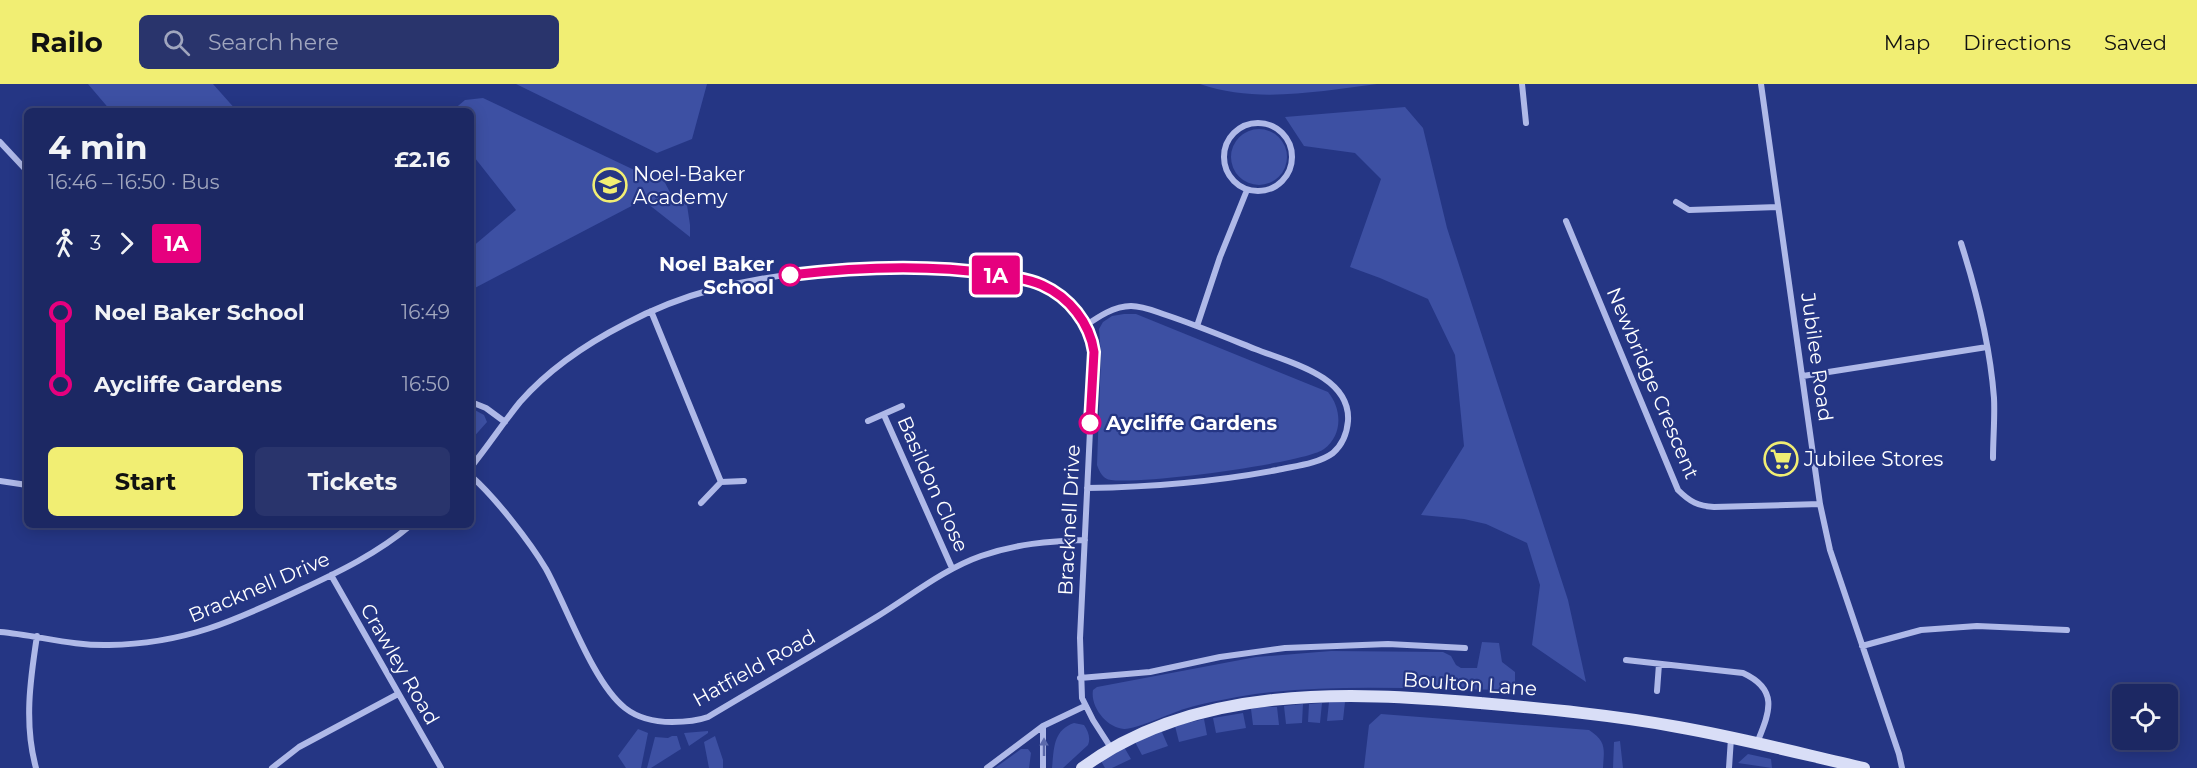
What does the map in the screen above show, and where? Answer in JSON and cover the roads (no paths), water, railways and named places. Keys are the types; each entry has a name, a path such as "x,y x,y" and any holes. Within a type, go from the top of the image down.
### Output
{"street":[{"path":"1522,84 1526,123"},
{"name":"Jubilee Road","path":"1763,84 1820,504 1830,550 1902,768"},
{"path":"1265,124 1274,127 1282,132 1291,144 1291,166 1282,180 1270,188 1247,190 1240,186 1228,170 1225,161 1226,147 1234,134 1248,125 1265,124"},
{"path":"0,142 24,168"},
{"path":"1197,326 1220,257 1247,190"},
{"path":"1676,202 1689,210 1778,207"},
{"name":"Newbridge Crescent","path":"1566,221 1678,490 1698,506 1820,504"},
{"path":"1961,243 1975,288 1987,347 1994,399 1993,458"},
{"name":"Bracknell Drive","path":"474,463 536,386 581,349 608,332 651,311 713,289 774,277 884,268 975,271 1015,277 1040,284 1062,297 1080,316 1094,352 1080,638 1080,678 1085,706"},
{"path":"1085,326 1111,310 1131,306 1146,309 1197,326 1304,368 1333,384 1345,400 1348,410 1348,424 1342,441 1330,454 1313,462 1232,478 1148,487 1087,488"},
{"path":"651,311 721,482"},
{"path":"1803,375 1987,347"},
{"path":"474,403 486,408 505,422"},
{"name":"Basildon Close","path":"868,422 902,406"},
{"name":"Basildon Close","path":"884,415 952,568"},
{"name":"Hatfield Road","path":"474,479 512,523 544,567 597,673 615,699 636,715 662,722 699,721 708,717 856,629 952,568 980,556 1012,547 1049,541 1085,540"},
{"path":"701,503 721,482 744,481"},
{"path":"0,482 24,485"},
{"name":"Bracknell Drive","path":"0,632 106,645 156,642 187,636 231,621 331,575 362,559 407,528"},
{"name":"Crawley Road","path":"331,575 441,768"},
{"path":"1862,646 1921,630 1977,626 2067,630"},
{"path":"36,768 28,706 38,636"},
{"name":"Boulton Lane","path":"1080,678 1150,672 1220,657 1285,648 1388,644 1465,648"},
{"path":"1626,660 1743,673 1755,680 1764,688 1769,704 1768,714 1757,743"},
{"path":"1657,691 1659,664"},
{"path":"272,768 299,747 398,694"},
{"name":"Boulton Lane","path":"1082,768 1111,748 1169,722 1221,709 1276,700 1353,695 1446,700 1567,711 1679,727 1864,768"},
{"path":"987,768 1043,726 1085,706 1111,748"},
{"path":"1043,726 1043,768"},
{"path":"1729,768 1731,738"}],"place":[{"name":"Noel-Baker Academy","path":"610,185"},
{"name":"Noel Baker School","path":"790,275"},
{"name":"Aycliffe Gardens","path":"1090,423"},
{"name":"Jubilee Stores","path":"1781,459"}]}
